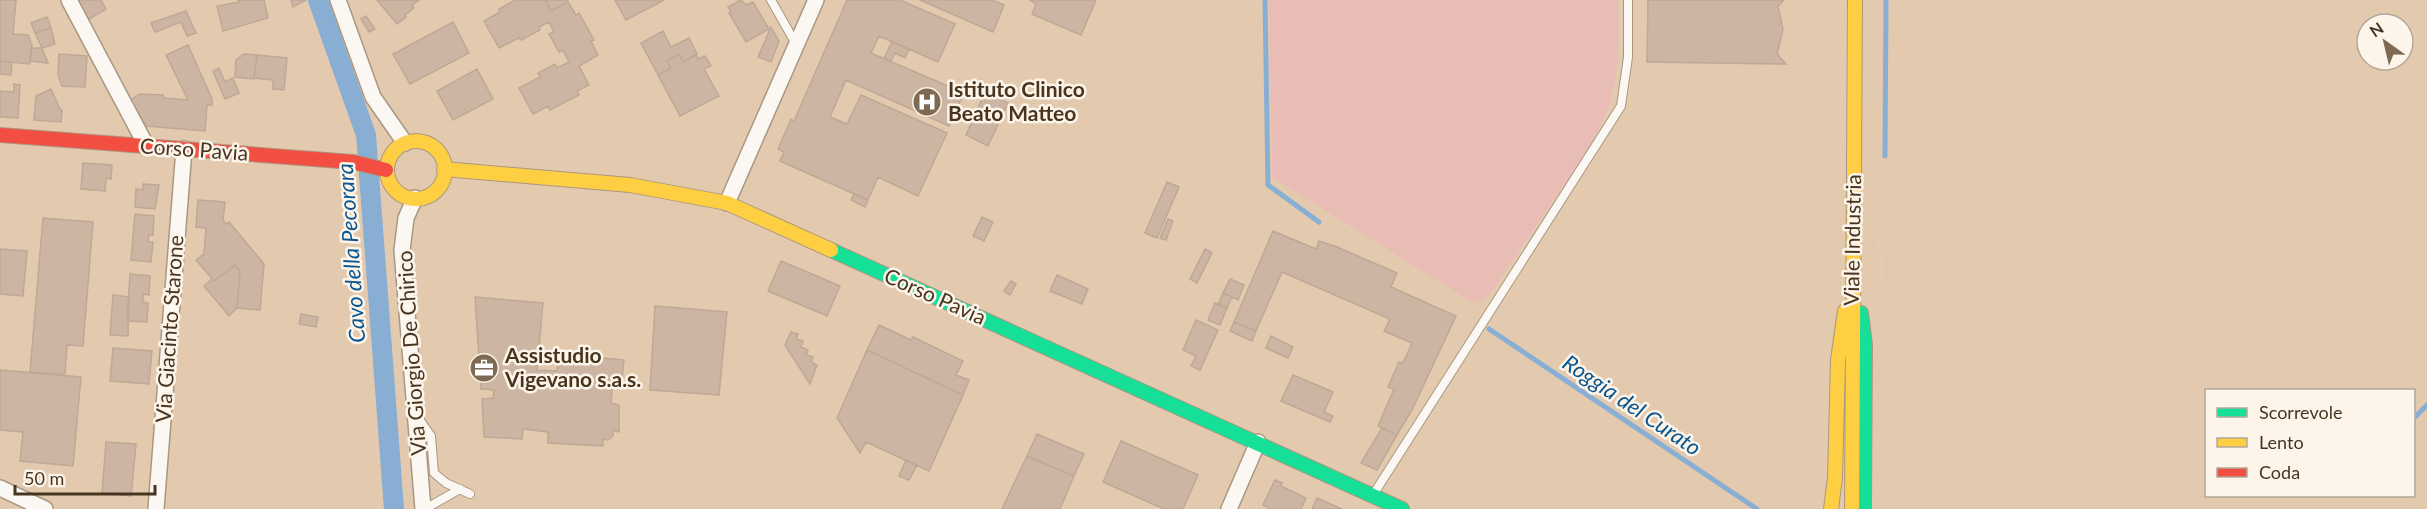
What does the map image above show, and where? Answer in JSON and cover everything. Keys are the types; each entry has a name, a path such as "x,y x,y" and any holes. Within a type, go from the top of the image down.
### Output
{"street":[{"path":"69,0 147,147"},
{"path":"338,0 373,98 405,143"},
{"path":"726,204 816,0"},
{"name":"Viale Industria","path":"1852,509 1855,0"},
{"name":"Corso Pavia","path":"0,135 353,162 386,170"},
{"path":"415,141 427,143 436,149 442,158 444,169 444,180 436,190 427,196 416,198 404,196 395,190 386,170 395,149 405,143 415,141"},
{"name":"Via Giacinto Starone","path":"156,509 184,149"},
{"name":"Corso Pavia","path":"444,169 630,185 726,204 1258,442 1402,509"},
{"name":"Via Giorgio De Chirico","path":"416,198 406,218 402,250 424,509"},
{"path":"1831,509 1835,478 1838,360 1853,260"},
{"path":"1853,260 1866,345 1864,509"},
{"path":"1229,509 1258,442"},
{"name":"Viale Industria","path":"1847,509 1851,480"},
{"path":"0,488 45,509"}],"lane":[{"path":"771,0 797,45"},
{"path":"1372,496 1621,106 1628,57 1628,0"},
{"path":"416,414 431,436 434,473 446,483 470,494"},
{"path":"424,509 460,489"}],"shaded area":[{"path":"1269,0 1618,0 1615,83 1601,125 1593,142 1489,295 1481,301 1470,301 1272,177"}],"building":[{"path":"0,0 16,0 13,34 28,35 32,45 30,64 0,61"},
{"path":"74,0 101,0 106,9 86,21"},
{"path":"238,0 264,0 268,18 223,31 217,6 239,2"},
{"path":"291,0 306,0 293,7"},
{"path":"377,0 419,0 412,5 414,8 405,15 406,17 397,24"},
{"path":"515,0 545,0 551,11 568,2 576,15 579,13 594,40 591,41 598,55 579,66 589,85 577,91 579,95 550,110 548,106 533,114 519,88 540,77 538,73 555,64 557,68 569,62 563,50 559,52 549,34 554,32 549,22 539,27 540,30 521,40 519,38 499,48 484,21"},
{"path":"545,0 568,0 568,2 551,11"},
{"path":"615,0 664,0 626,20"},
{"path":"741,0 746,5 753,2 769,29 746,42 729,13 731,12 728,7"},
{"name":"Istituto Clinico Beato Matteo","path":"847,0 900,0 955,24 938,62 879,36 871,53 964,93 949,126 846,80 830,117 847,124 861,95 947,133 918,196 878,177 868,200 780,161 784,152 778,149 791,119 794,121"},
{"name":"Istituto Clinico Beato Matteo","path":"920,0 992,0 1004,5 993,32"},
{"path":"1030,0 1096,0 1081,35 1032,14 1036,4"},
{"path":"1648,0 1784,0 1778,6 1783,29 1777,54 1786,64 1647,62"},
{"path":"186,11 196,33 187,36 181,22 155,32 151,23"},
{"path":"366,16 375,29 369,32 361,19"},
{"path":"47,17 51,28 35,33 31,23"},
{"path":"453,22 469,53 410,84 393,54"},
{"path":"771,27 779,41 771,62 758,57"},
{"path":"51,28 55,44 42,48 35,33"},
{"path":"663,31 671,47 689,38 697,54 683,62 679,54 667,61 671,68 658,75 641,43"},
{"path":"892,42 909,49 905,58 895,53 891,61 884,58"},
{"path":"188,45 212,99 212,105 207,105 205,131 146,126 130,100 140,94 163,95 164,98 188,100 166,55"},
{"path":"31,48 42,48 48,63 30,61"},
{"path":"59,54 87,56 85,87 62,86 58,75"},
{"path":"244,54 257,55 254,79 235,77 236,60"},
{"path":"679,54 683,62 696,55 698,59 705,56 711,66 704,69 719,96 680,116 658,75 671,68 667,61"},
{"path":"257,55 287,58 284,90 273,89 273,80 254,78"},
{"path":"0,61 12,62 11,75 0,74"},
{"path":"219,68 225,82 233,78 239,93 225,99 213,71"},
{"path":"477,69 493,99 453,120 437,91"},
{"path":"14,84 20,85 18,118 0,117 0,91 14,92"},
{"path":"51,89 62,110 61,122 34,120 36,96"},
{"path":"985,92 1008,103 988,146 966,135"},
{"path":"83,163 112,165 111,179 106,178 105,191 81,189"},
{"path":"1167,182 1179,187 1157,238 1145,233"},
{"path":"143,184 159,185 155,209 135,207 136,189 143,190"},
{"path":"854,194 868,200 865,207 851,200"},
{"path":"198,200 225,202 223,220 226,224 229,222 264,264 260,310 237,308 240,271 235,265 214,281 196,260 204,254 206,228 196,227"},
{"path":"135,214 154,216 153,235 149,235 148,242 153,242 151,262 131,260"},
{"path":"982,217 993,222 984,241 973,236"},
{"path":"43,218 93,222 83,346 67,345 65,375 30,372"},
{"path":"1168,219 1173,221 1166,240 1160,238"},
{"path":"1273,231 1316,249 1319,241 1337,247 1397,273 1391,287 1456,316 1412,410 1397,435 1378,426 1394,389 1388,387 1399,362 1403,363 1412,343 1384,331 1390,319 1282,272 1256,331 1234,322"},
{"path":"0,249 27,251 23,296 0,294"},
{"path":"1205,249 1212,253 1197,283 1190,279"},
{"path":"781,261 840,286 827,316 768,291"},
{"path":"235,265 240,271 237,308 229,316 204,286"},
{"path":"130,274 150,276 149,295 143,294 143,302 148,303 147,322 127,321"},
{"path":"1057,275 1088,289 1082,304 1050,291"},
{"path":"1230,279 1244,285 1238,300 1223,293"},
{"path":"1011,281 1016,284 1010,295 1004,291"},
{"path":"1223,293 1232,297 1227,308 1218,305"},
{"path":"113,295 129,297 128,336 110,335"},
{"path":"475,297 543,303 537,370 557,371 558,354 624,360 622,380 613,379 611,403 619,405 619,432 613,430 613,436 608,440 603,439 603,446 548,443 548,432 523,429 522,439 484,437 482,399 493,398 494,390 481,389"},
{"path":"1215,303 1227,308 1220,325 1208,320"},
{"path":"655,306 727,312 719,395 650,390"},
{"path":"301,314 318,317 316,327 299,324"},
{"path":"1196,320 1218,330 1200,370 1191,366 1196,356 1183,350"},
{"path":"1234,322 1256,331 1252,341 1230,331"},
{"path":"879,325 911,340 913,337 963,361 956,375 969,380 963,395 867,350"},
{"path":"791,332 798,334 796,339 803,341 801,347 808,350 806,355 813,357 811,362 817,365 810,384 785,345"},
{"path":"1271,336 1293,347 1288,358 1266,348"},
{"path":"113,348 152,351 149,384 110,381"},
{"path":"867,350 963,395 929,471 866,442 860,453 837,418"},
{"path":"0,370 81,377 73,466 20,461 23,432 0,430"},
{"path":"1293,375 1333,392 1324,412 1333,416 1330,422 1281,401"},
{"path":"1382,428 1397,435 1377,470 1361,463"},
{"path":"1037,434 1084,454 1074,476 1027,456"},
{"path":"1121,441 1198,475 1183,509 1164,509 1103,482"},
{"path":"106,442 136,444 131,496 102,493"},
{"path":"1027,456 1074,476 1060,509 1002,509"},
{"path":"906,460 917,465 909,480 899,476"},
{"path":"1275,480 1282,483 1281,486 1306,498 1301,509 1271,509 1263,505"},
{"path":"1317,498 1319,499 1342,509 1312,509"}],"waterway":[{"name":"Cavo della Pecorara","path":"318,0 366,135 394,509"},
{"name":"Roggia del Curato","path":"1265,0 1268,185 1319,222"},
{"path":"1885,156 1886,0"},
{"name":"Roggia del Curato","path":"1489,329 1757,509"},
{"path":"2415,417 2427,405"}],"traffic: fast":[{"path":"831,250 1402,509"},
{"path":"1861,313 1865,345 1864,509"}],"traffic: slow":[{"path":"1852,509 1855,0"},
{"path":"416,141 432,146 440,154 445,170 440,186 432,194 416,199 400,194 392,186 387,170 392,154 400,146 416,141"},
{"path":"444,169 630,185 727,203 831,250"},
{"path":"1831,509 1835,478 1838,360 1845,311"}],"traffic: jam":[{"path":"0,135 353,162 386,170"}],"place":[{"name":"Istituto Clinico Beato Matteo","path":"927,102"},
{"name":"Assistudio Vigevano s.a.s.","path":"484,368"}]}
